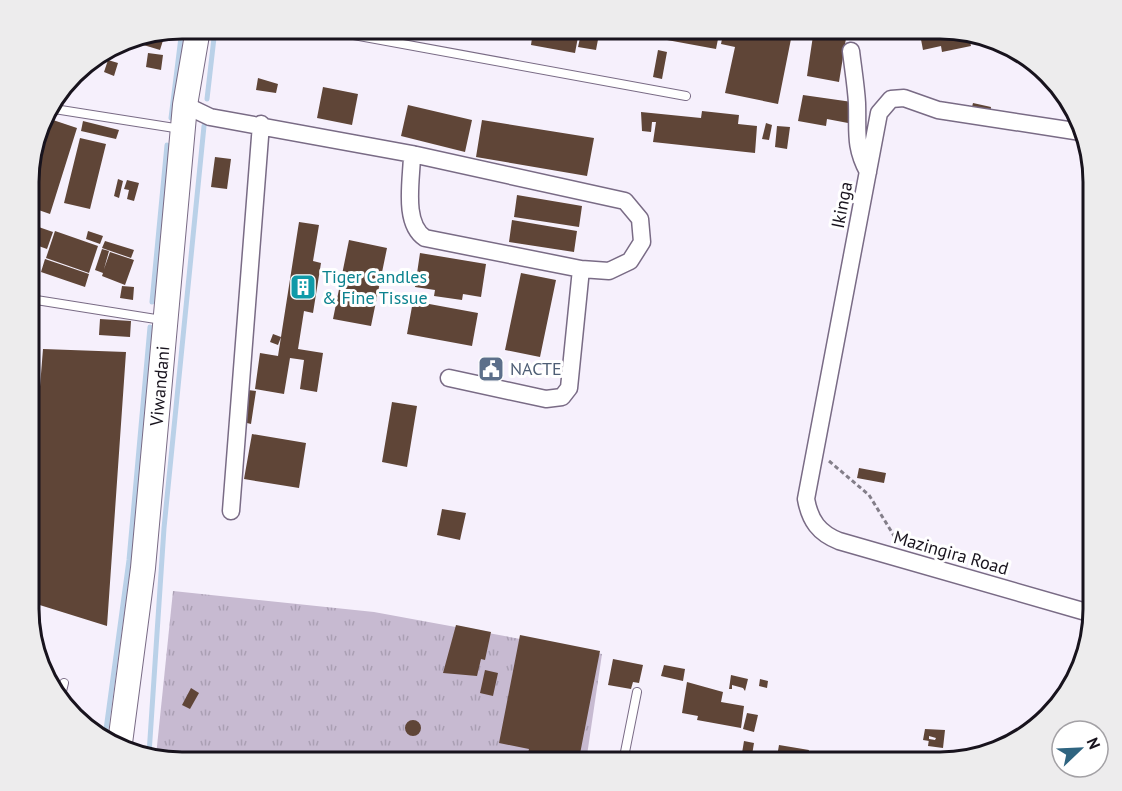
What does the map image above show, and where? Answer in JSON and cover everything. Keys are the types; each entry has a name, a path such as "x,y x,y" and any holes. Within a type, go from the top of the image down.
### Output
{"street":[{"name":"Viwandani","path":"121,738 143,568 184,117 196,39"},
{"path":"851,51 857,102 856,142 858,154 868,172"},
{"name":"Ikinga","path":"809,514 806,499 879,113 891,99 903,98 938,110 1073,131"},
{"path":"184,117 210,117 261,124 412,154 624,201 640,219 643,230 638,252 621,268 609,271 581,269 425,238 419,234 412,220 412,154"},
{"path":"231,511 261,124"},
{"path":"449,378 546,399 562,398 569,388 581,269"},
{"name":"Mazingira Road","path":"809,514 815,526 826,536 1083,611"}],"lane":[{"path":"380,39 686,96"},
{"path":"59,109 184,117"},
{"path":"39,300 166,320"},
{"path":"63,688 64,683"},
{"path":"625,752 637,692"}],"path":[{"path":"816,446 836,467 859,484 869,495 911,562"}],"green space":[{"path":"173,591 374,612 602,654 587,752 172,752 157,749"}],"building":[{"path":"532,39 578,39 575,53 531,45"},
{"path":"580,39 598,39 596,50 578,47"},
{"path":"667,39 718,39 716,49"},
{"path":"722,39 791,39 778,104 725,93 735,47 721,44"},
{"path":"813,39 846,39 839,82 807,76"},
{"path":"921,39 950,39 970,43 971,46 942,52 941,46 923,50"},
{"path":"163,40 160,50 143,45"},
{"path":"658,50 667,52 662,79 653,77"},
{"path":"148,53 163,55 161,70 146,67"},
{"path":"108,60 118,63 114,76 104,72"},
{"path":"258,78 278,84 276,93 256,90"},
{"path":"323,87 358,94 352,125 317,118"},
{"path":"803,95 852,102 848,123 827,119 826,126 798,121"},
{"path":"973,103 991,107 990,114 971,111"},
{"path":"408,105 472,120 465,152 401,136"},
{"path":"702,111 739,115 738,124 757,126 755,153 653,142 656,122 652,122 651,132 642,131 641,112 701,118"},
{"path":"53,120 77,128 50,214 39,210 39,182 42,154"},
{"path":"482,120 594,138 587,176 476,157"},
{"path":"83,121 119,130 116,139 81,131"},
{"path":"766,123 772,125 769,140 762,139"},
{"path":"777,126 790,127 787,149 775,147"},
{"path":"80,138 106,144 90,209 64,203"},
{"path":"215,157 231,159 227,189 211,187"},
{"path":"118,179 123,181 119,198 114,196"},
{"path":"127,180 139,183 134,201 127,199 129,190 124,189"},
{"path":"517,195 582,206 579,227 514,217"},
{"path":"512,220 577,231 574,252 509,242"},
{"name":"Tiger Candles & Fine Tissue","path":"299,222 319,225 313,261 321,263 313,313 304,311 298,349 323,353 317,392 300,389 304,360 290,358 284,394 255,389 260,353 278,356"},
{"path":"39,227 53,232 47,249 39,246"},
{"path":"55,231 98,246 89,273 46,258"},
{"path":"88,231 103,236 100,244 86,239"},
{"path":"349,240 387,248 371,326 333,319"},
{"path":"105,241 134,250 131,258 102,248"},
{"path":"102,249 109,251 104,269 110,252 134,260 125,285 102,276 103,273 95,270"},
{"path":"420,253 486,264 481,297 463,294 462,300 434,296 435,290 415,287"},
{"path":"45,259 89,274 85,287 41,272"},
{"path":"521,273 556,280 540,357 505,350"},
{"path":"122,286 134,287 133,300 120,298"},
{"path":"413,301 478,313 472,346 407,334"},
{"path":"100,319 131,321 130,337 99,335"},
{"path":"273,334 281,337 278,345 270,342"},
{"path":"43,349 126,352 107,626 39,605 39,399"},
{"path":"248,390 256,391 251,424 243,422"},
{"path":"392,402 417,406 407,467 382,462"},
{"path":"252,434 306,443 299,488 244,479"},
{"path":"859,468 886,473 884,483 857,478"},
{"path":"442,509 466,513 460,540 437,535"},
{"path":"456,625 491,632 485,660 481,659 477,676 443,673"},
{"path":"520,635 600,651 580,752 528,752 529,749 499,743"},
{"path":"613,659 643,665 639,683 633,682 631,689 608,685"},
{"path":"664,665 685,669 683,681 661,676"},
{"path":"485,670 498,673 493,696 480,693"},
{"path":"731,675 748,679 745,691 743,688 732,685 732,689 729,689"},
{"path":"760,679 768,681 767,688 759,686"},
{"path":"687,682 723,692 721,702 744,706 741,728 697,720 698,716 682,713"},
{"path":"191,688 199,693 190,709 182,705"},
{"path":"747,713 758,715 754,732 743,729"},
{"path":"410,720 416,720 421,728 419,734 410,736 405,731 405,725"},
{"path":"925,729 945,730 943,748 928,746 929,741 923,740"},
{"path":"744,741 754,743 752,752 742,752"},
{"path":"779,745 809,750 808,752 778,752"}],"waterway":[{"path":"171,118 181,39"},
{"path":"207,99 214,39"},
{"path":"149,748 164,528 204,126"},
{"path":"152,302 167,145"},
{"path":"106,730 129,560 150,327"}],"place":[{"name":"Tiger Candles & Fine Tissue","path":"303,287"},
{"name":"NACTE","path":"491,369"}]}
